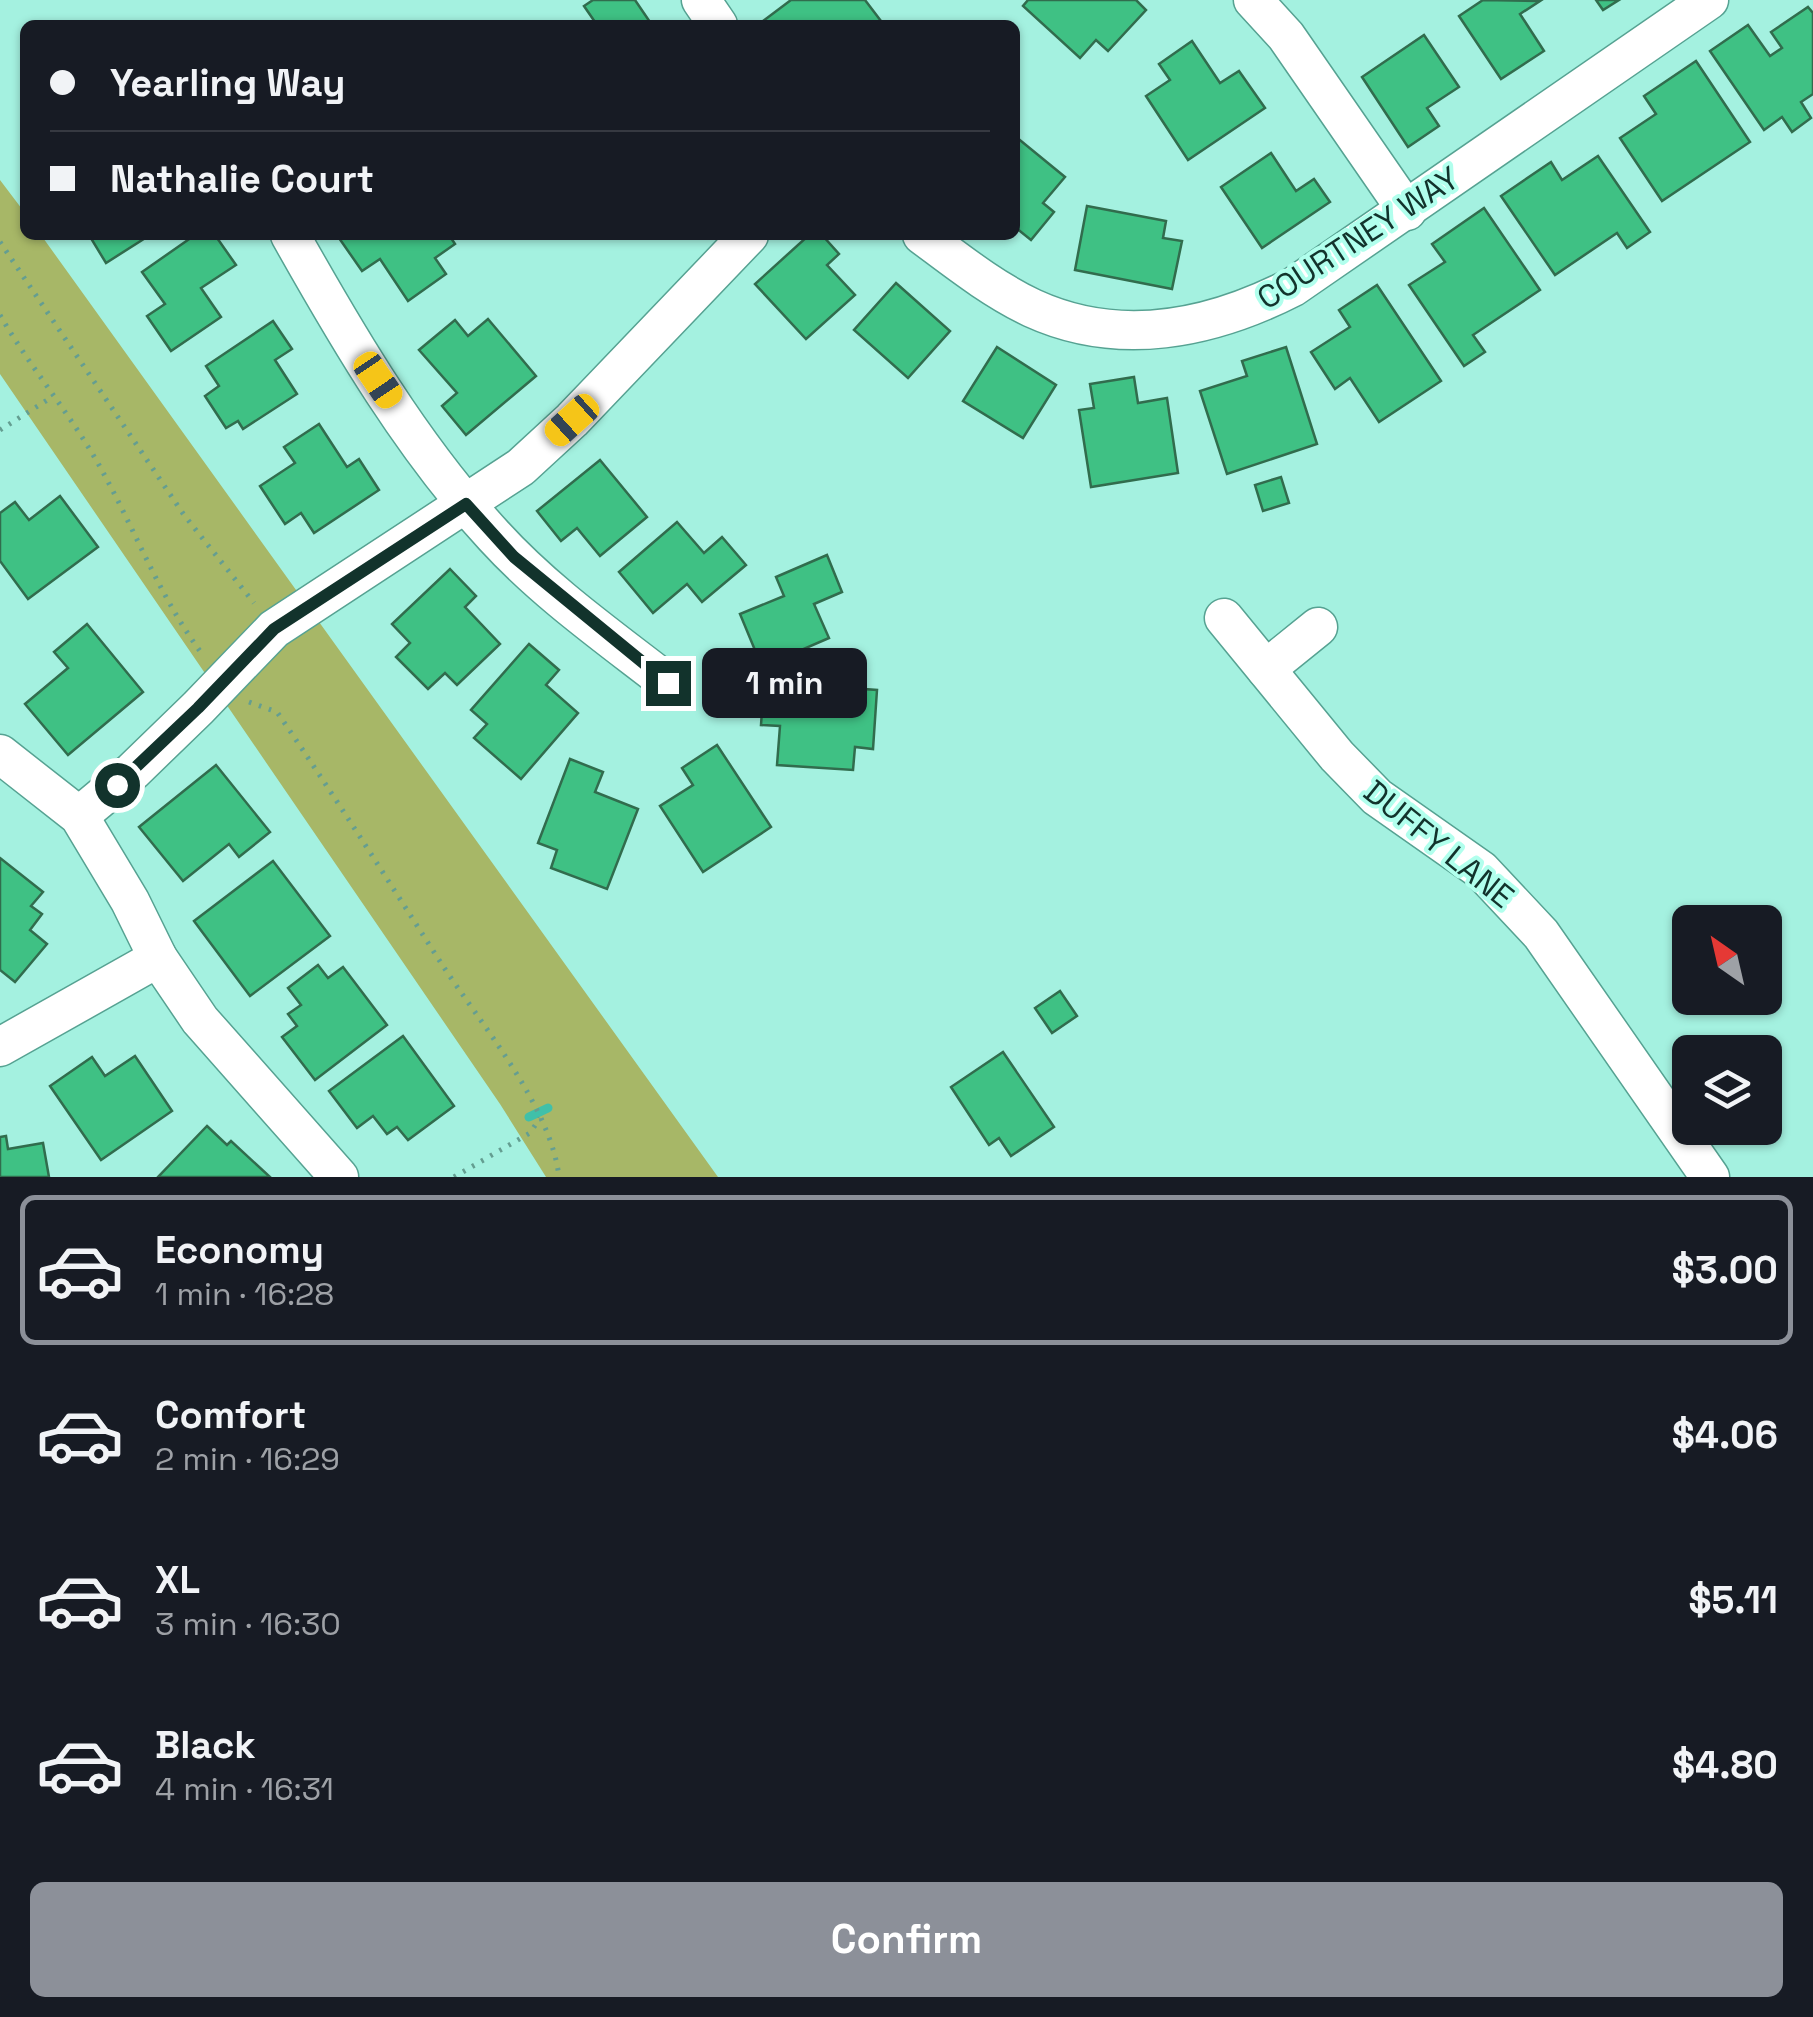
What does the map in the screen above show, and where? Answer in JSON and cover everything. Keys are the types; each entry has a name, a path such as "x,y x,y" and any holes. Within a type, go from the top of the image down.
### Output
{"street":[{"path":"1252,0 1286,36 1407,211"},
{"name":"COURTNEY WAY","path":"929,240 984,280 1032,308 1077,324 1151,330 1208,322 1253,307 1293,287 1709,0"},
{"path":"293,240 336,316 442,476 514,557 668,683"},
{"path":"79,816 133,771 274,629 521,466 572,420 744,240"},
{"name":"DUFFY LANE","path":"1224,618 1337,756 1376,797 1481,870 1509,897 1541,934 1710,1177"},
{"path":"1266,669 1318,628"},
{"path":"0,754 79,816 130,901 158,958 200,1020 339,1177"},
{"path":"0,1047 158,958"}],"path":[{"path":"0,242 184,515 274,629"},
{"path":"0,315 105,475 163,592 192,640 224,681 249,702 277,712 501,1050 540,1118 556,1157 558,1177"},
{"path":"0,430 53,397"},
{"path":"454,1177 530,1132 540,1118"},
{"path":"467,1170 472,1177"}],"green space":[{"path":"0,180 20,206 20,240 45,240 718,1177 546,1177 500,1104 0,374"}],"building":[{"path":"593,0 635,0 649,20 594,20 584,6"},
{"path":"791,0 865,0 880,20 764,20"},
{"path":"1028,0 1136,0 1146,10 1108,51 1096,40 1080,58 1023,6"},
{"path":"1483,0 1540,1 1520,14 1544,51 1501,79 1459,16"},
{"path":"1596,0 1619,0 1603,10"},
{"path":"1808,7 1813,13 1813,94 1801,102 1811,118 1792,132 1782,117 1764,130 1710,51 1748,25 1770,56 1782,48 1771,32"},
{"path":"1424,35 1459,87 1427,108 1439,126 1408,147 1362,77"},
{"path":"1192,41 1220,83 1239,71 1265,108 1188,160 1146,96 1170,80 1159,64"},
{"path":"1696,61 1750,142 1662,201 1620,138 1656,114 1644,96"},
{"path":"1020,140 1065,177 1043,203 1054,212 1031,240 1020,231"},
{"path":"1271,153 1296,191 1314,179 1330,202 1262,248 1221,187"},
{"path":"1598,156 1650,232 1627,248 1617,233 1555,275 1501,196 1551,162 1562,180"},
{"path":"1087,206 1166,221 1163,238 1182,241 1172,289 1075,270"},
{"path":"1484,208 1540,290 1473,335 1485,352 1464,366 1409,285 1445,262 1432,244"},
{"path":"92,240 142,240 106,263"},
{"path":"188,240 218,240 236,265 201,288 221,317 171,351 147,316 165,304 142,272"},
{"path":"340,240 452,240 455,244 435,258 446,274 408,301 380,259 362,271"},
{"path":"803,240 826,240 839,254 827,265 855,295 806,339 755,284"},
{"path":"896,283 950,331 908,378 854,330"},
{"path":"1377,285 1441,381 1379,422 1350,378 1335,389 1311,352 1350,327 1339,310"},
{"path":"488,319 536,376 466,435 442,406 457,393 419,350 455,320 468,336"},
{"path":"273,321 292,349 275,360 297,394 243,429 238,421 226,428 205,396 219,386 206,366"},
{"path":"997,347 1056,385 1023,438 963,401"},
{"path":"1286,347 1317,444 1227,474 1200,391 1247,376 1242,361"},
{"path":"1134,377 1138,403 1167,398 1178,473 1091,487 1079,410 1094,408 1090,384"},
{"path":"319,424 347,467 359,459 379,490 314,533 301,513 285,524 260,486 295,463 284,447"},
{"path":"600,460 647,517 600,556 577,528 561,541 537,511"},
{"path":"1281,477 1289,503 1263,511 1255,485"},
{"path":"60,496 98,547 28,599 0,561 0,513 15,502 29,520"},
{"path":"677,522 704,553 722,537 746,565 702,602 687,584 653,613 619,572"},
{"path":"827,555 842,592 814,604 829,638 762,667 740,614 784,596 776,577"},
{"path":"450,569 476,596 465,607 500,644 457,685 445,673 428,689 396,657 410,643 392,624"},
{"path":"87,624 143,692 68,755 25,704 68,668 54,652"},
{"path":"529,644 559,670 546,685 578,713 521,779 474,738 487,724 471,710"},
{"path":"764,682 877,690 873,749 855,747 853,770 777,765 780,726 761,725"},
{"path":"717,745 771,827 703,872 660,806 693,785 682,768"},
{"path":"570,759 603,772 595,792 638,809 607,889 551,868 557,850 538,843"},
{"path":"216,765 270,832 239,857 229,844 183,881 139,827"},
{"path":"0,858 43,892 31,906 42,914 30,930 47,944 15,982 0,970"},
{"path":"273,861 330,936 250,996 194,921"},
{"path":"318,965 328,978 343,967 387,1025 315,1080 282,1037 297,1026 288,1014 301,1005 288,988"},
{"path":"1060,991 1077,1016 1052,1033 1035,1008"},
{"path":"403,1036 454,1106 408,1140 397,1127 387,1134 373,1116 357,1128 329,1091"},
{"path":"1003,1052 1054,1127 1011,1156 999,1138 989,1145 951,1087"},
{"path":"135,1056 172,1111 101,1160 50,1086 92,1057 105,1076"},
{"path":"207,1126 227,1145 231,1141 270,1177 158,1177"},
{"path":"6,1136 8,1149 43,1143 49,1177 0,1177 0,1137"}],"waterway":[{"path":"529,1117 548,1108"}],"route":[{"path":"117,785 274,629 466,504 514,557 668,683"}]}
